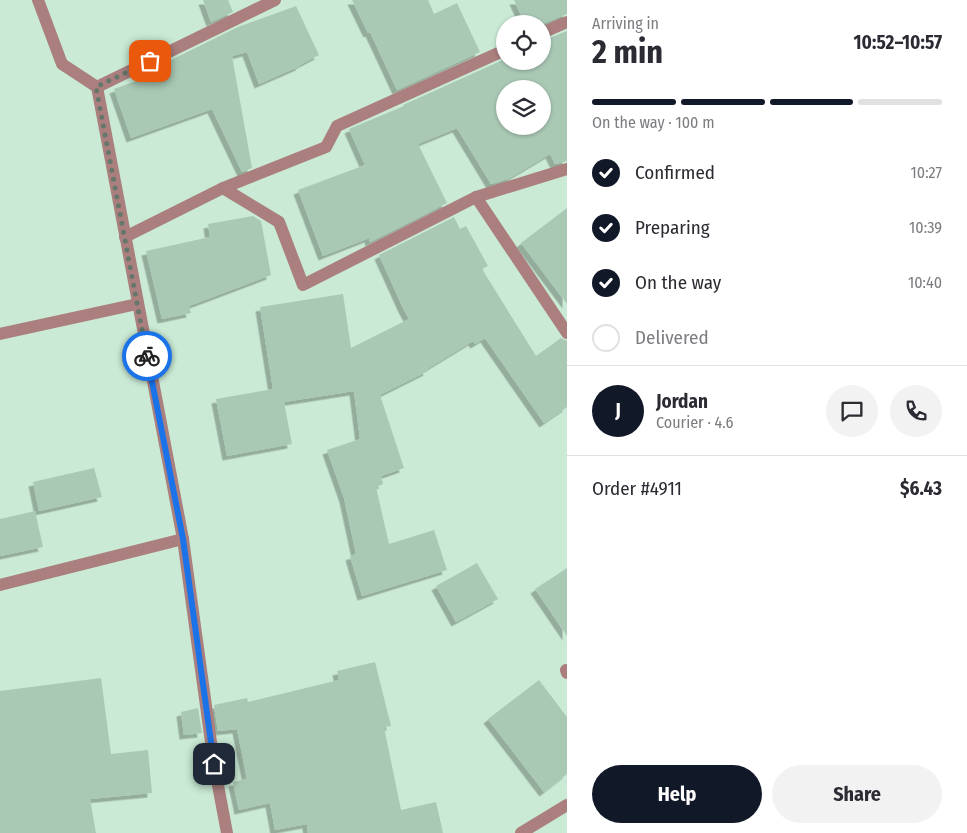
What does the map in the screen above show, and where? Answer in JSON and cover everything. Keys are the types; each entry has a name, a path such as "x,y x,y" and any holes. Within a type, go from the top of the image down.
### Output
{"street":[{"path":"38,0 62,64 96,87 183,539 214,764 227,833"},
{"path":"96,87 275,0"},
{"path":"551,29 567,22"},
{"path":"125,237 223,188 326,147 337,126 496,54"},
{"path":"223,188 278,222 303,285 476,197 567,168"},
{"path":"476,197 567,333"},
{"path":"0,334 137,304"},
{"path":"0,585 183,539"},
{"path":"521,833 567,805"}],"building":[{"path":"203,0 228,0 233,12 211,22"},
{"path":"352,0 428,0 434,14 457,3 480,52 397,90 370,32 368,33"},
{"path":"514,0 567,0 567,14 551,20 551,15 521,15"},
{"path":"296,6 319,55 300,66 259,84 247,52 232,56 252,168 242,172 212,109 131,138 114,89 172,68 169,61 238,27"},
{"path":"567,31 567,161 555,164 550,154 508,179 491,184 457,128 418,144 447,203 370,242 369,238 323,256 298,190 365,165 349,129 496,63 496,70 551,70 551,37"},
{"path":"567,208 567,304 521,243"},
{"path":"253,216 261,221 271,275 189,306 191,313 162,319 146,251 210,237 208,224"},
{"path":"454,217 460,229 466,226 488,266 482,269 536,356 561,338 567,341 567,407 544,423 485,338 475,344 473,341 427,369 428,371 380,395 404,468 381,476 383,484 376,487 389,544 434,530 447,570 362,596 350,556 356,554 344,498 327,450 360,439 354,391 284,402 292,444 227,456 216,399 273,389 260,307 343,294 351,348 409,319 379,255"},
{"path":"94,468 102,497 39,511 33,482"},
{"path":"35,511 43,547 0,556 0,519"},
{"path":"477,563 498,599 456,622 436,586"},
{"path":"567,568 567,636 535,589"},
{"path":"375,662 391,726 384,727 401,810 436,802 443,833 308,833 307,824 275,830 270,803 239,810 233,782 247,779 237,729 218,731 214,705 247,698 248,702 339,680 337,671"},
{"path":"101,678 111,754 148,750 152,793 90,799 96,833 0,833 0,691"},
{"path":"539,680 567,717 567,774 544,792 488,719"},
{"path":"198,708 202,733 184,735 181,712"}],"way so far":[{"path":"147,356 96,87 150,61"}],"route":[{"path":"147,356 183,539 214,764"}]}
